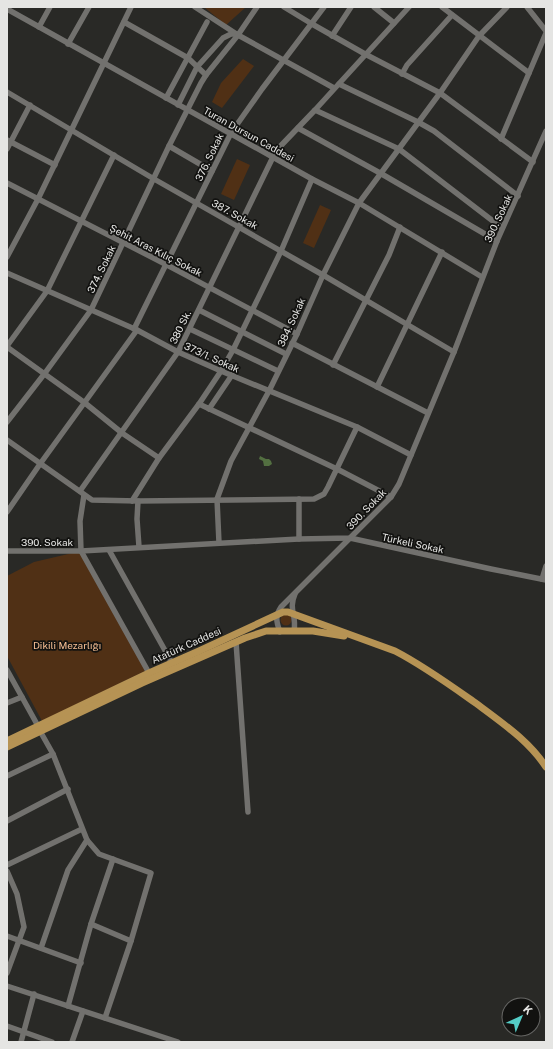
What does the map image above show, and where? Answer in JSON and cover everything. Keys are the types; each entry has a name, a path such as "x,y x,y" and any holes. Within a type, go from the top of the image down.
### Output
{"main road":[{"name":"Atatürk Caddesi","path":"7,747 39,728 148,673 283,612 294,614 395,651 429,670 522,738 546,767"},
{"name":"Atatürk Caddesi","path":"7,741 236,642 266,631 313,631 343,636 377,645"}],"street":[{"path":"38,27 50,7"},
{"path":"68,44 89,7"},
{"path":"7,256 38,199 131,7"},
{"path":"195,7 238,35 334,88"},
{"name":"374. Sokak","path":"7,422 91,310 169,146 206,75 238,35 257,7"},
{"path":"284,7 332,36 440,93 533,162"},
{"name":"376. Sokak","path":"7,512 136,329 230,133 324,7"},
{"path":"332,36 351,7"},
{"path":"374,7 394,23"},
{"path":"365,54 409,7"},
{"path":"442,7 478,36 529,73"},
{"name":"384. Sokak","path":"219,543 217,499 231,461 269,391 297,334 323,275 359,203 440,93 478,36 507,7"},
{"path":"501,139 546,32 527,7"},
{"name":"Turan Dursun Caddesi","path":"11,9 38,27 68,44 312,179 359,203 482,277"},
{"path":"402,74 407,65 452,15"},
{"path":"124,22 188,58 206,75"},
{"path":"166,98 207,22"},
{"path":"178,105 197,67 223,38 231,34 238,35"},
{"name":"380 Sk.","path":"82,493 178,352 240,227 272,157 365,54"},
{"path":"339,84 434,131 518,196"},
{"name":"387. Sokak","path":"7,92 154,179 281,250 454,352"},
{"path":"7,148 9,141 30,105"},
{"path":"315,110 399,150 502,228"},
{"path":"298,128 380,173 497,241"},
{"name":"390. Sokak","path":"7,552 109,550 139,547 298,539 350,538 391,497 399,484 454,352 502,228 518,196 546,131"},
{"path":"9,141 54,166"},
{"path":"169,146 212,171"},
{"path":"114,155 47,291 7,347 45,373 122,433 159,458"},
{"path":"139,547 135,501 159,458 199,404 233,350 281,250 312,179"},
{"name":"Şehit Aras Kılıç Sokak","path":"7,183 297,334"},
{"path":"333,365 389,255 400,227"},
{"path":"377,387 442,252"},
{"name":"373/1. Sokak","path":"7,273 136,329 178,352 232,376 356,427 411,455"},
{"path":"199,310 286,354"},
{"path":"190,329 278,371"},
{"path":"292,343 428,413"},
{"path":"209,409 232,376"},
{"path":"199,404 337,469 391,497"},
{"path":"7,440 82,493 96,500 314,499 324,494 356,427"},
{"path":"82,493 80,521 81,551 148,673"},
{"path":"298,539 299,499"},
{"path":"280,632 276,622 276,615 280,606 350,538"},
{"name":"Türkeli Sokak","path":"350,538 544,580"},
{"path":"109,550 172,663"},
{"path":"544,580 546,566"},
{"path":"294,631 296,623 291,606 296,592"},
{"path":"236,642 248,812"},
{"path":"7,670 53,754 87,840 99,854 151,873 131,941 105,1018"},
{"path":"7,703 22,696"},
{"path":"7,776 53,754"},
{"path":"7,821 68,790"},
{"path":"7,864 82,829"},
{"path":"41,948 68,870 87,840"},
{"path":"68,1006 91,924 113,859"},
{"path":"7,871 17,894 24,927 18,940 7,974"},
{"path":"91,924 131,941"},
{"path":"7,936 81,963"},
{"path":"7,986 178,1042"},
{"path":"21,1042 34,994"},
{"path":"72,1042 83,1011"},
{"path":"7,1026 52,1042"}],"green space":[{"path":"204,7 246,7 226,25"},
{"path":"243,59 254,66 222,108 212,102 221,83"},
{"path":"237,159 250,165 234,200 221,194"},
{"path":"320,205 331,210 314,248 303,243"},
{"name":"Dikili Mezarlığı","path":"81,551 147,670 42,721 7,656 7,576 34,562"},
{"path":"284,615 288,615 290,616 290,624 284,625 281,622 281,618"}],"shaded area":[{"path":"260,456 269,459 272,464 269,466 264,466 263,461 259,459"}]}
